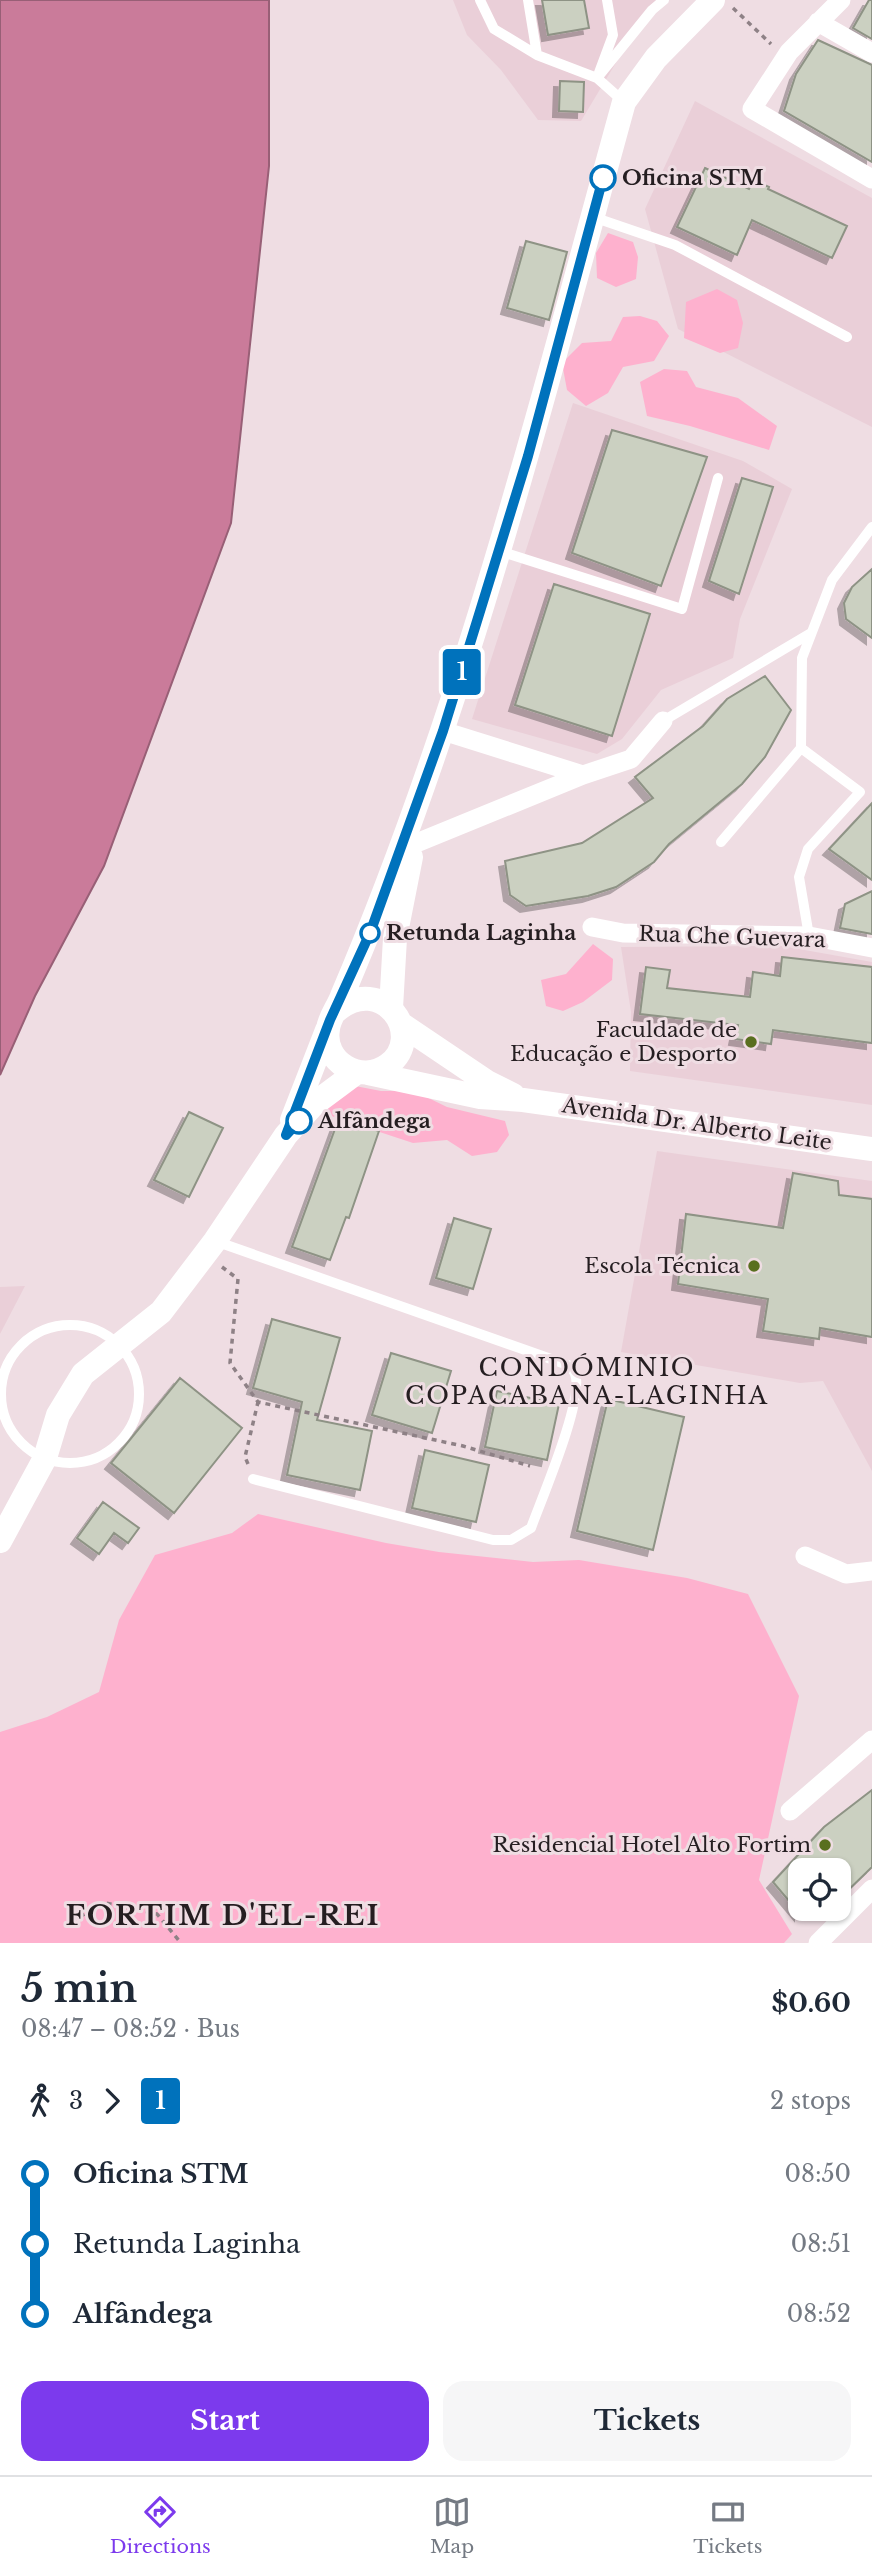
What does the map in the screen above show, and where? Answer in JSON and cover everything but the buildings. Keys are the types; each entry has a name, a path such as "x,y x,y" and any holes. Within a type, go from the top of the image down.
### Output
{"street":[{"path":"841,0 789,51 752,109 872,179"},
{"path":"286,1135 413,832 528,456 624,102 656,58 722,3"},
{"path":"818,22 872,53"},
{"path":"413,832 631,759 663,722"},
{"path":"443,731 583,775"},
{"path":"0,1541 45,1458 58,1415 83,1374 160,1312 215,1241 286,1135 314,1104 363,1072 389,1064 396,1056 402,1035 396,1016 395,938 413,832"},
{"name":"Rua Che Guevara","path":"592,928 623,933 809,936 872,948"},
{"path":"363,1072 346,1068 331,1052 332,1020 346,1003 357,998 381,1001 396,1016"},
{"name":"Avenida Dr. Alberto Leite","path":"396,1016 487,1082 523,1100"},
{"name":"Avenida Dr. Alberto Leite","path":"363,1072 480,1097 523,1100 872,1149"},
{"path":"806,1556 846,1574 872,1571"},
{"path":"790,1811 872,1740"},
{"path":"818,1943 872,1889"}],"lane":[{"path":"480,0 494,29 537,55 597,78 624,102"},
{"path":"528,0 537,55"},
{"path":"597,78 613,35 607,0"},
{"path":"597,78 652,10 664,0"},
{"path":"593,217 676,245 848,337"},
{"path":"499,551 682,609 718,478"},
{"path":"721,842 801,748 802,658 832,580 872,527"},
{"path":"663,722 811,633"},
{"path":"801,748 860,792 808,849 799,877 809,936"},
{"path":"215,1241 568,1365 575,1374 571,1417 531,1528 512,1540 493,1540 253,1479"},
{"path":"50,1327 91,1327 117,1345 137,1373 140,1398 134,1423 118,1444 96,1458 71,1463 45,1458 29,1449 15,1436 6,1420 1,1402 2,1377 12,1355 28,1338 50,1327"}],"path":[{"path":"722,3 758,32"},
{"path":"238,1279 230,1363 258,1402 463,1446 530,1466"},
{"path":"253,1479 245,1457 258,1402"},
{"path":"71,1921 106,1903 157,1914 181,1943"}],"shaded area":[{"path":"0,0 269,0 269,166 231,523 104,866 35,996 0,1075"},
{"path":"453,0 657,0 650,6 581,121 538,120 501,70 467,35"},
{"path":"695,101 872,198 872,427 678,329 645,209"},
{"path":"608,233 633,242 638,257 636,279 616,287 597,278 596,253"},
{"path":"717,289 737,300 743,323 738,348 720,353 684,338 686,302"},
{"path":"640,316 657,321 669,336 654,361 623,367 608,393 586,406 567,390 562,363 582,343 611,341 623,317"},
{"path":"664,369 687,371 696,387 738,398 777,426 769,450 647,416 640,382"},
{"path":"573,403 743,461 792,489 740,619 733,658 661,690 622,739 597,754 472,719"},
{"path":"593,944 613,959 612,980 583,1002 563,1011 546,1006 541,980 566,974"},
{"name":"Faculdade de Educação e Desporto","path":"782,946 872,962 872,1105 630,1071 631,1012 621,947"},
{"path":"355,1086 381,1091 414,1091 447,1107 505,1121 509,1135 497,1152 472,1156 447,1140 413,1143 322,1113 336,1097"},
{"name":"Escola Técnica","path":"657,1151 872,1181 872,1471 823,1381 800,1383 621,1352"},
{"path":"25,1286 0,1334 0,1287"},
{"path":"258,1514 439,1552 533,1562 579,1560 687,1578 748,1594 799,1696 759,1880 792,1934 784,1943 0,1943 0,1732 47,1717 99,1692 119,1620 155,1555 232,1533"}],"bus line":[{"name":"1","path":"299,1121 286,1135 330,1020 370,933 443,731 528,456 603,178"}],"place":[{"name":"Oficina STM","path":"603,178"},
{"name":"Retunda Laginha","path":"370,933"},
{"name":"Faculdade de Educação e Desporto","path":"751,1042"},
{"name":"Alfândega","path":"299,1121"},
{"name":"Escola Técnica","path":"754,1266"},
{"name":"Residencial Hotel Alto Fortim","path":"825,1845"}],"district":[{"name":"CONDÓMINIO COPACABANA-LAGINHA","path":"587,1381"},
{"name":"FORTIM D'EL-REI","path":"223,1915"}]}
